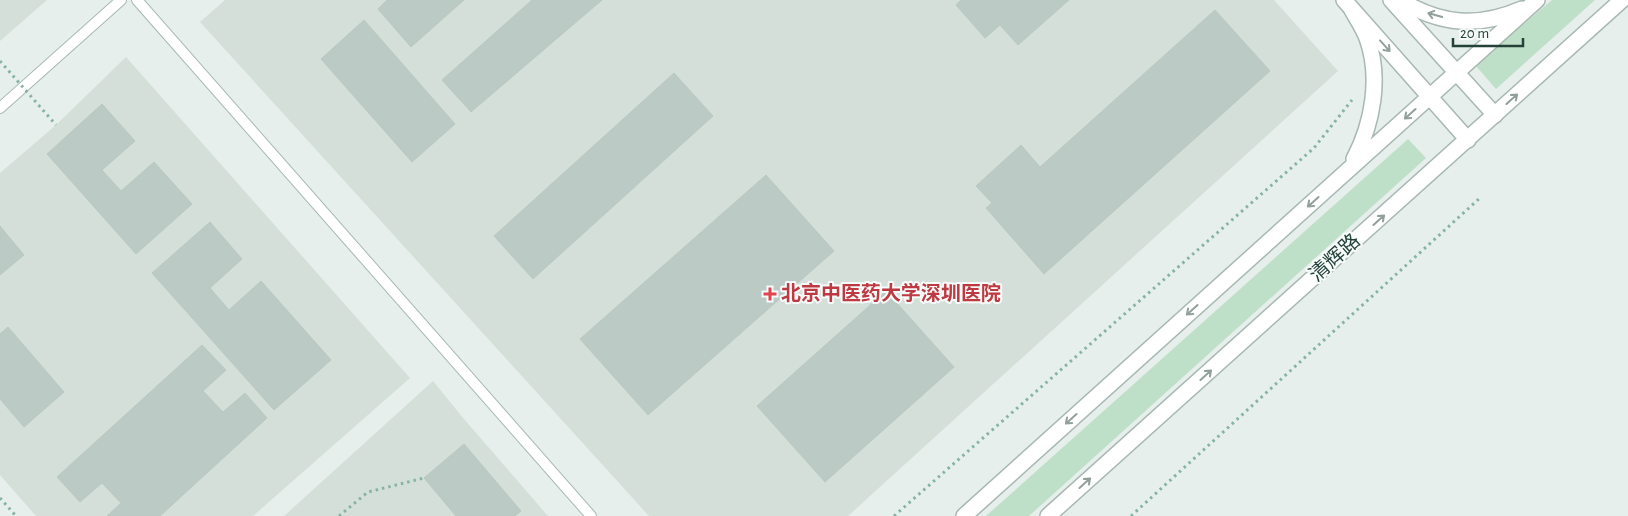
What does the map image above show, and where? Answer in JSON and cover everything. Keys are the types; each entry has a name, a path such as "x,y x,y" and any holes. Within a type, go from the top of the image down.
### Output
{"street":[{"path":"1391,0 1494,115"},
{"path":"1400,0 1429,14 1453,20 1477,22 1504,16 1535,2"},
{"path":"964,516 1535,2"},
{"name":"清辉路","path":"1048,516 1621,2"},
{"path":"1348,5 1468,140"},
{"path":"1348,5 1367,38 1374,89 1371,115 1363,142 1349,169"}],"lane":[{"path":"0,108 121,0"},
{"path":"137,0 590,516"}],"path":[{"path":"0,61 56,125"},
{"path":"894,516 1314,148 1356,96"},
{"path":"1131,516 1481,197"},
{"path":"339,516 368,492 424,478"},
{"path":"0,498 16,516"}],"shaded area":[{"path":"0,0 47,0 0,41"},
{"name":"北京中医药大学深圳医院","path":"225,0 1274,0 1338,71 848,516 649,516 200,22"},
{"path":"126,57 410,378 253,516 36,516 0,475 0,173 56,125"},
{"path":"433,381 548,516 284,516"}],"green space":[{"path":"1552,0 1595,0 1496,89 1475,65"},
{"path":"1408,139 1426,158 1029,516 986,516"}],"building":[{"path":"387,0 464,0 411,47 378,9"},
{"path":"532,0 602,0 471,112 442,80"},
{"path":"961,0 1069,0 1018,45 1000,25 985,38 956,5"},
{"path":"1215,10 1270,71 1044,274 986,208 992,203 976,186 1021,145 1040,167"},
{"path":"364,20 455,124 412,162 321,59"},
{"path":"674,73 713,116 533,279 494,236"},
{"path":"102,104 135,141 102,170 121,191 154,162 192,204 136,254 47,154"},
{"path":"766,175 834,251 648,415 580,339"},
{"path":"210,222 242,259 210,288 229,310 261,281 331,360 274,410 152,273"},
{"path":"0,226 24,255 0,275"},
{"path":"886,291 954,367 825,482 757,406"},
{"path":"8,327 64,392 24,427 0,399 0,334"},
{"path":"202,345 226,370 203,391 223,412 245,393 267,418 160,516 107,516 121,503 102,483 80,502 57,477"},
{"path":"464,444 521,511 515,516 456,516 424,478"}],"place":[{"name":"北京中医药大学深圳医院","path":"770,294"}]}
